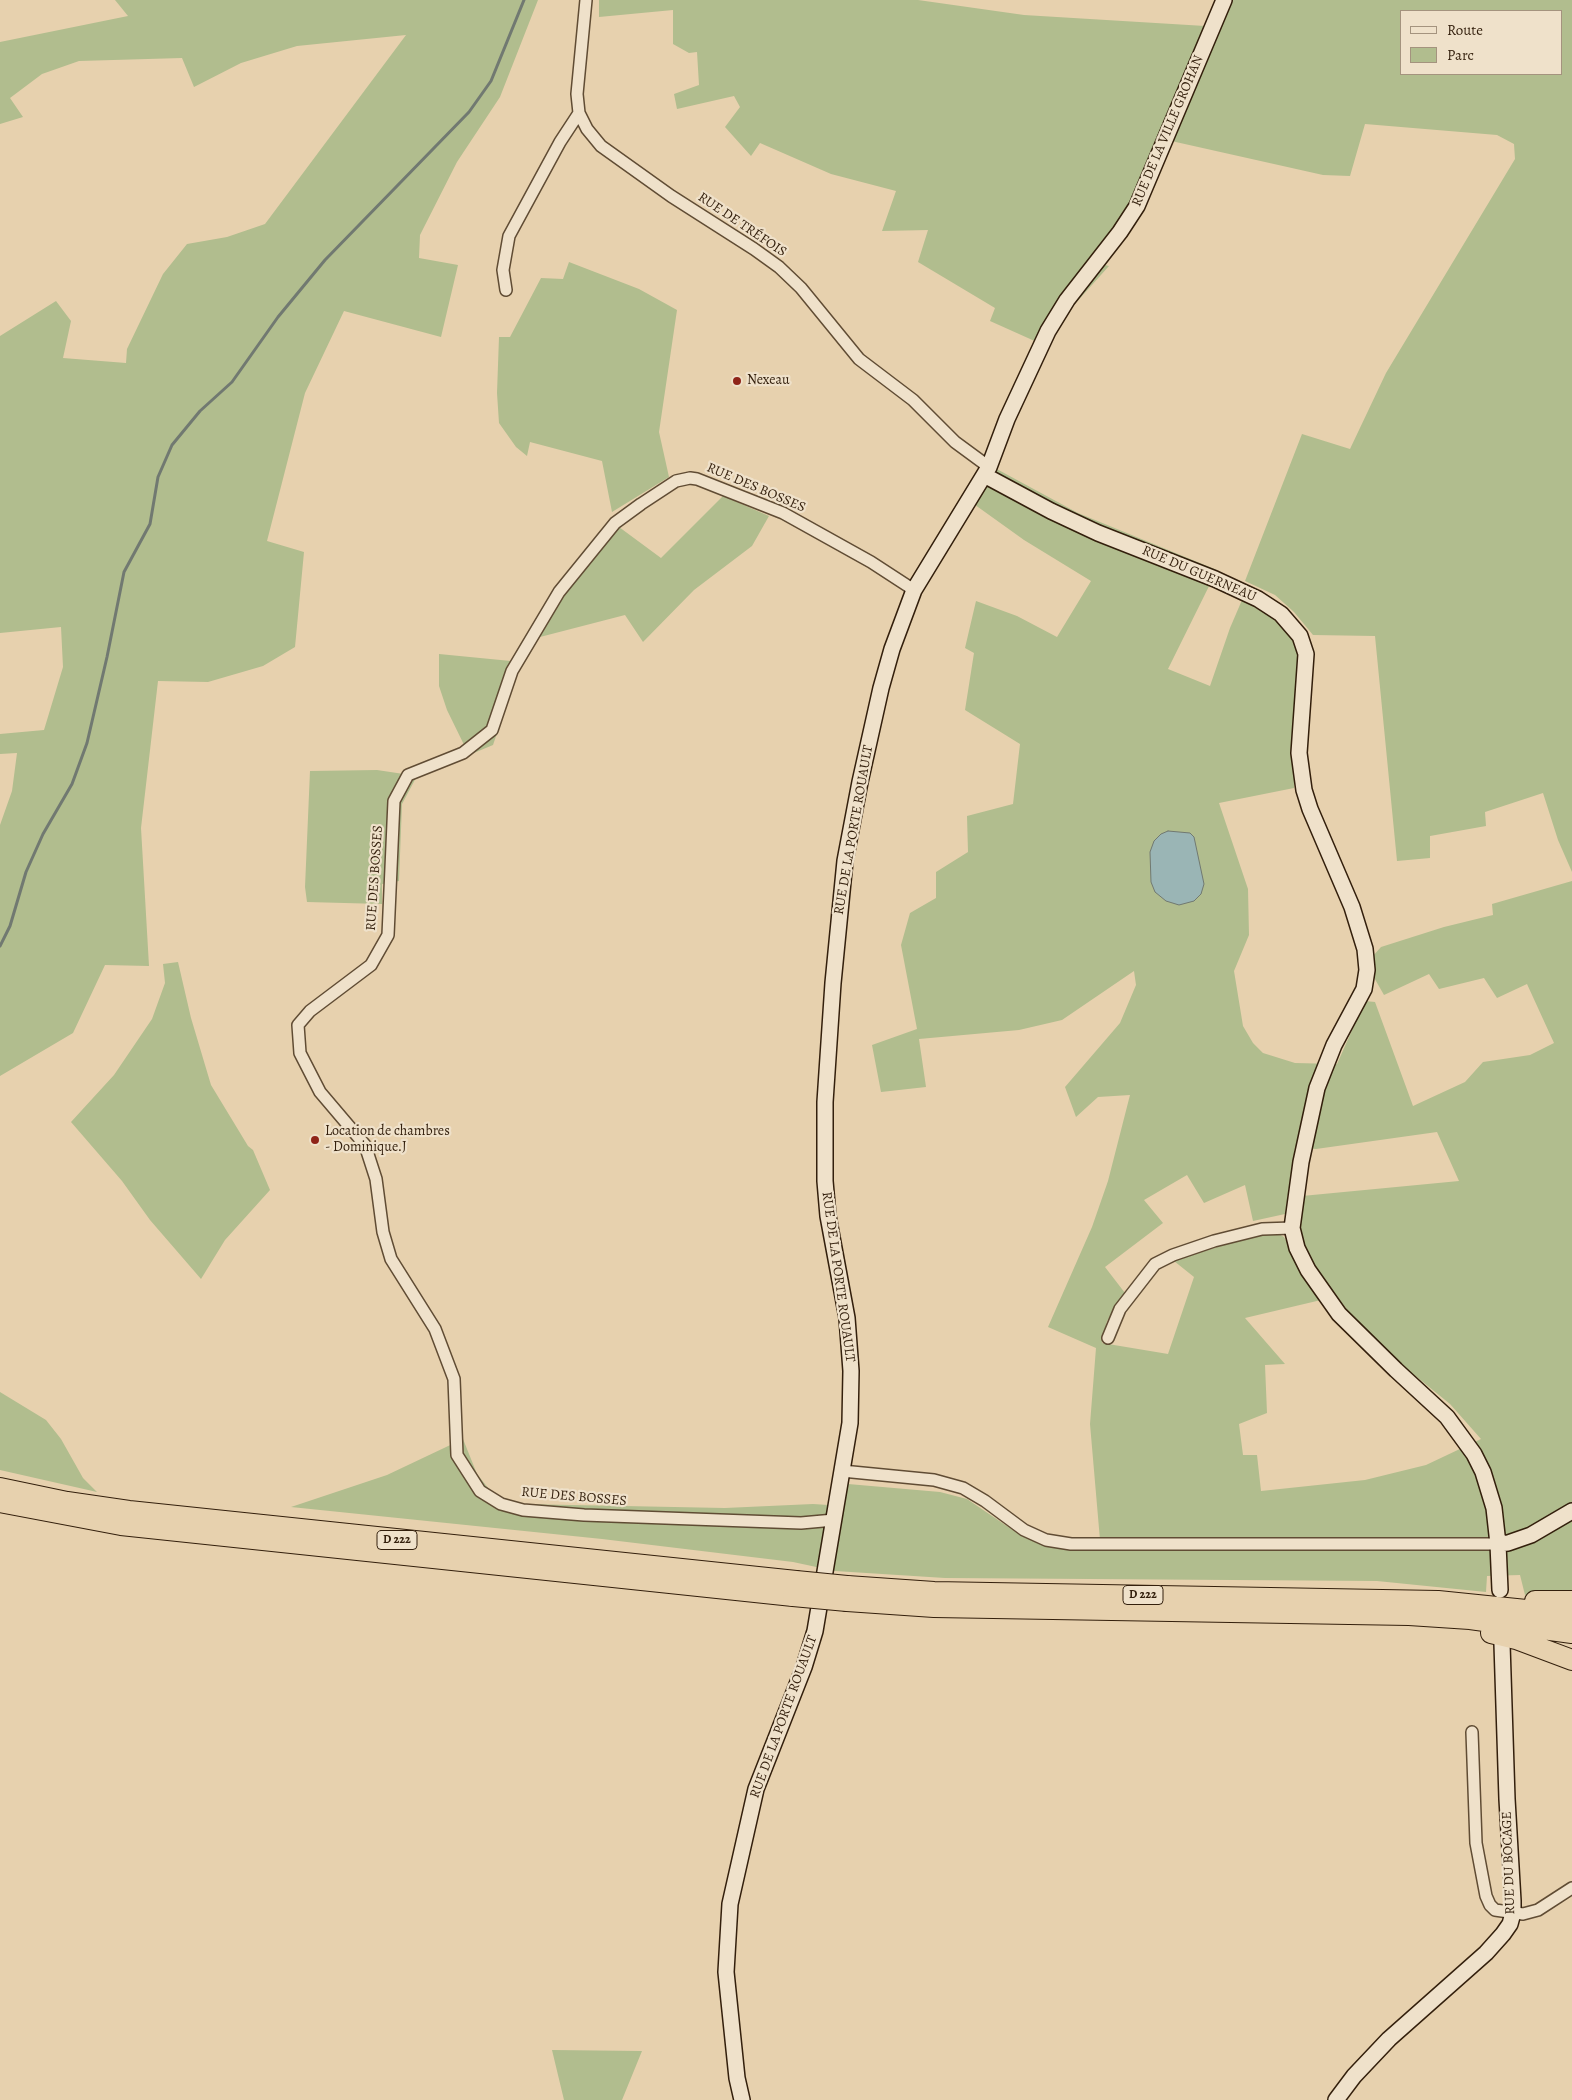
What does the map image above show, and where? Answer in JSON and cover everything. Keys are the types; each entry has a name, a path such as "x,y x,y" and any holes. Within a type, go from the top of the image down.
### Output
{"highway":[{"name":"D 222","path":"0,1488 67,1502 129,1511 847,1594 934,1607 1409,1615 1470,1619 1572,1633"},
{"name":"D 222","path":"0,1502 121,1525 794,1588"},
{"name":"D 222","path":"847,1594 934,1592 1438,1601 1526,1610 1572,1618"},
{"path":"1438,1601 1467,1596 1544,1602 1572,1601"},
{"path":"1409,1615 1428,1622 1474,1628 1516,1639 1572,1660"}],"street":[{"name":"RUE DE TRÉFOIS","path":"586,0 577,94 579,113 586,129 600,146 671,196 779,267 801,288 859,359 912,400 986,471"},
{"name":"RUE DE LA VILLE GROHAN","path":"986,471 1007,419 1048,331 1067,300 1138,206 1224,0"},
{"path":"506,290 503,270 509,236 560,142 579,113"},
{"name":"RUE DE LA PORTE ROUAULT","path":"742,2100 737,2078 726,1972 730,1904 756,1789 804,1667 815,1631 850,1423 851,1370 847,1318 831,1239 825,1182 825,1102 833,983 846,861 860,782 890,657 914,590 986,471"},
{"name":"RUE DU GUERNEAU","path":"986,471 1051,511 1098,533 1215,579 1258,599 1281,614 1300,636 1306,654 1299,753 1304,790 1310,809 1352,907 1365,949 1366,970 1364,990 1334,1046 1317,1088 1301,1162 1292,1228"},
{"name":"RUE DES BOSSES","path":"834,1520 801,1523 584,1515 523,1510 501,1504 480,1491 457,1455 454,1380 435,1328 391,1259 383,1232 376,1179 365,1145 320,1092 300,1053 298,1025 310,1011 371,965 388,935 394,801 408,775 463,753 492,730 512,671 559,592 615,523 641,504 676,481 690,478 697,479 782,513 871,562 914,590"},
{"path":"1108,1338 1120,1309 1155,1264 1173,1255 1214,1241 1262,1229 1292,1228 1297,1248 1308,1270 1339,1314 1396,1370 1448,1417 1462,1435 1483,1472 1494,1508 1500,1590"},
{"path":"842,1471 934,1480 963,1488 985,1501 1024,1530 1046,1540 1071,1544 1498,1544 1508,1543 1531,1535 1572,1511"},
{"name":"RUE DU BOCAGE","path":"1336,2100 1354,2076 1389,2039 1498,1940 1510,1924 1513,1913 1502,1644"},
{"path":"1472,1732 1476,1843 1486,1896 1490,1905 1495,1910 1523,1914 1538,1910 1572,1888"}],"green space":[{"path":"115,0 538,0 500,97 457,162 420,235 419,258 458,265 441,337 344,311 305,393 267,541 304,552 295,647 263,666 208,682 158,681 141,828 149,966 105,965 73,1033 0,1076 0,825 12,791 17,753 0,754 0,734 44,730 63,667 61,627 0,633 0,336 56,301 71,321 63,358 126,363 127,349 163,274 187,244 227,237 265,224 406,35 297,46 241,63 194,87 182,58 79,61 42,74 10,98 23,117 0,124 0,42 128,16"},
{"path":"599,0 918,0 1024,15 1205,26 1216,0 1572,0 1572,872 1558,840 1543,793 1485,812 1486,826 1430,836 1430,858 1397,861 1375,636 1313,635 1294,612 1275,595 1245,581 1302,434 1350,449 1386,373 1515,159 1514,144 1497,135 1365,124 1350,176 1323,175 1158,138 1131,205 1088,261 1109,266 1074,305 1048,347 990,321 995,308 918,262 928,230 882,231 896,191 831,174 760,143 751,156 725,127 740,107 734,96 677,109 674,94 699,85 697,52 689,53 673,44 673,10 599,17"},
{"path":"569,262 639,289 677,310 659,432 669,477 612,512 602,461 530,442 527,456 516,447 499,423 497,393 499,337 510,337 541,278 563,279"},
{"path":"993,467 1078,513 1217,570 1168,669 1210,686 1242,600 1271,617 1291,635 1299,651 1294,746 1294,788 1219,803 1248,889 1249,935 1234,971 1243,1026 1253,1043 1263,1053 1295,1063 1337,1064 1365,1001 1375,1002 1413,1106 1465,1082 1483,1062 1530,1055 1554,1043 1527,984 1497,998 1484,978 1439,989 1429,974 1384,995 1372,974 1372,957 1381,947 1444,927 1493,915 1492,904 1572,881 1572,1591 1525,1595 1520,1575 1487,1576 1486,1592 1377,1581 945,1578 835,1571 793,1562 602,1539 291,1507 387,1475 463,1439 477,1474 493,1494 521,1504 725,1508 813,1504 844,1506 848,1484 940,1492 967,1499 1023,1537 1100,1540 1090,1424 1096,1348 1048,1327 1092,1227 1108,1181 1130,1095 1098,1097 1076,1117 1065,1087 1120,1023 1136,985 1134,971 1062,1020 1019,1030 919,1039 926,1087 881,1092 872,1045 917,1029 901,945 910,913 936,898 936,872 968,852 967,816 1013,804 1020,744 965,710 974,653 965,648 976,601 1017,616 1057,637 1091,581 1024,540 971,502","holes":["1437,1132 1459,1181 1302,1196 1298,1215 1300,1236 1313,1264 1348,1311 1402,1365 1450,1404 1481,1439 1426,1465 1365,1480 1261,1491 1257,1455 1243,1455 1239,1424 1267,1413 1265,1365 1285,1364 1245,1318 1321,1300 1284,1237 1277,1233 1263,1234 1174,1261 1194,1277 1168,1354 1102,1343 1107,1321 1125,1293 1105,1267 1163,1223 1144,1200 1187,1175 1204,1203 1245,1185 1253,1221 1285,1214 1295,1147 1316,1149"]},
{"path":"723,496 769,516 752,546 694,590 643,642 625,615 540,637 573,581 619,527 661,558"},
{"path":"439,654 521,662 493,745 469,755 447,710 439,686"},
{"path":"377,770 417,776 402,804 399,881 382,884 382,904 307,902 305,887 310,771"},
{"path":"178,962 191,1018 211,1085 248,1146 253,1150 270,1190 225,1240 201,1279 150,1220 122,1181 71,1122 114,1075 152,1019 165,983 163,964"},
{"path":"0,1392 46,1420 61,1439 83,1478 97,1492 0,1470"},
{"path":"552,2050 642,2051 622,2100 564,2100"}],"water":[{"path":"1168,831 1190,833 1194,837 1204,884 1201,894 1194,901 1179,905 1166,901 1155,892 1151,882 1150,852 1154,841 1161,834"}],"waterway":[{"path":"0,946 10,926 26,872 43,834 72,784 87,743 124,572 150,524 158,477 172,445 200,411 232,382 278,317 325,260 469,112 491,81 524,0"}],"place":[{"name":"Nexeau","path":"737,381"},
{"name":"Location de chambres - Dominique.J","path":"315,1140"}]}
